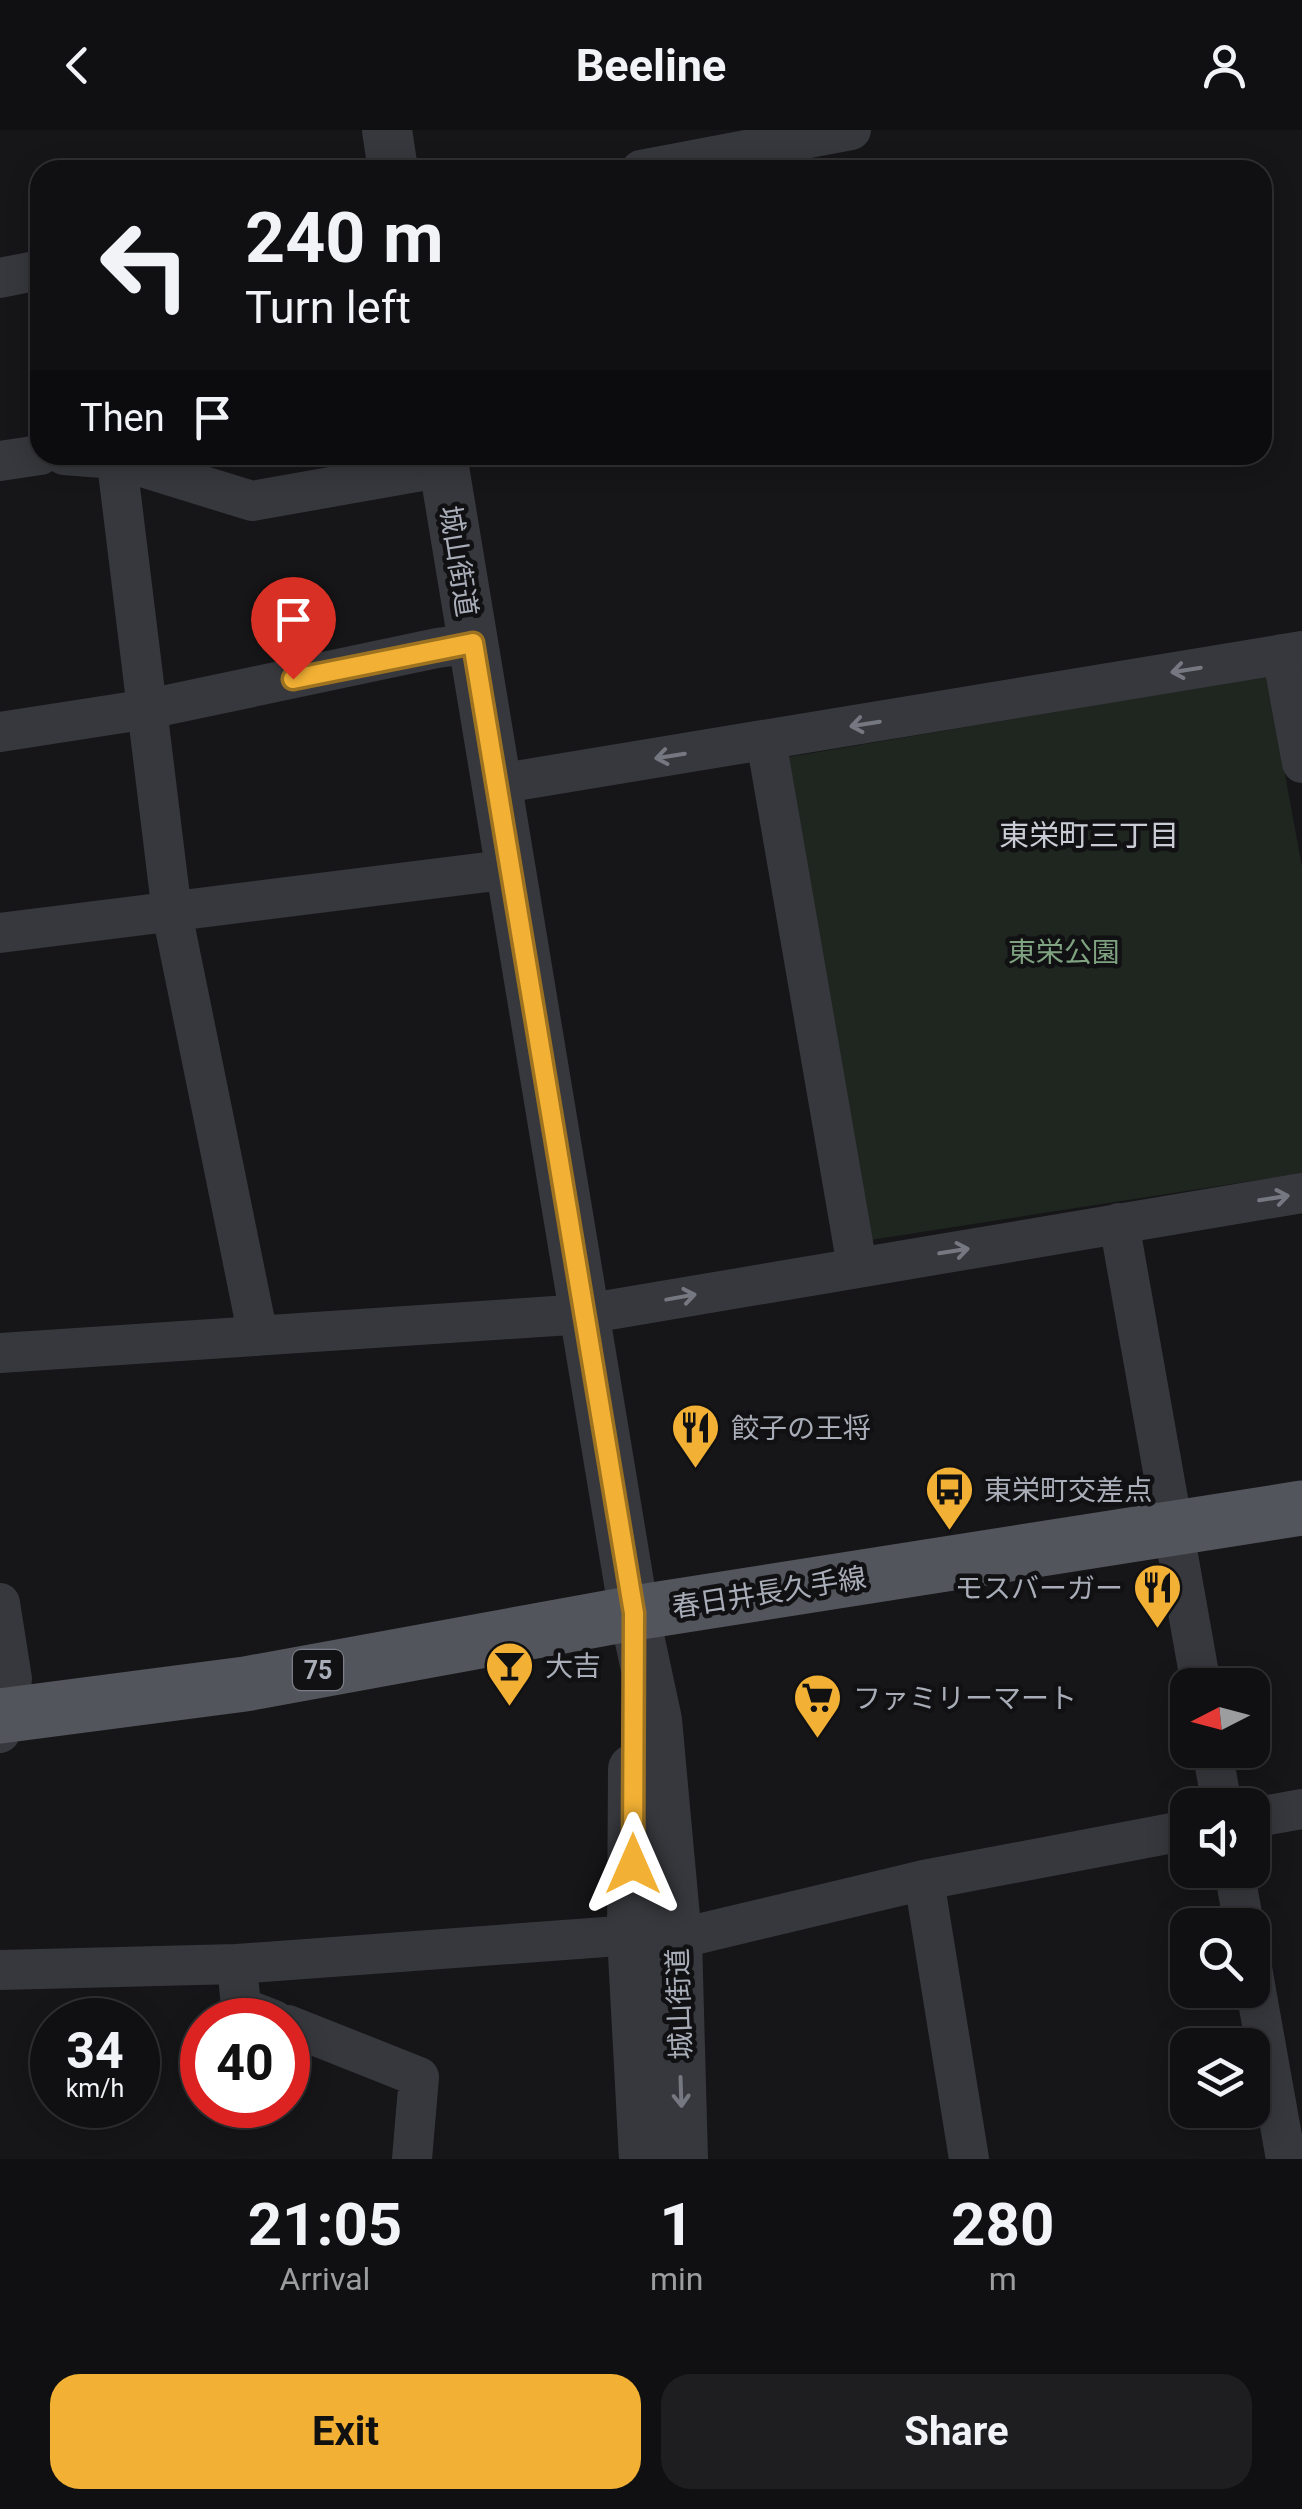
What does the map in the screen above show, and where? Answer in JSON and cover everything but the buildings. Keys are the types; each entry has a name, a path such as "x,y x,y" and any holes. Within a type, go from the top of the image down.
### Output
{"main road":[{"name":"春日井長久手線","path":"1,1721 244,1684 634,1613 1302,1508"}],"street":[{"path":"386,130 391,160"},
{"path":"693,160 851,130"},
{"path":"0,278 30,272"},
{"path":"0,461 30,456"},
{"path":"117,465 172,913 258,1336"},
{"path":"141,465 252,501 424,465"},
{"name":"城山街道","path":"444,465 634,1613 655,1937 677,2158"},
{"path":"0,732 148,709 473,643"},
{"path":"496,784 1292,653 1302,763"},
{"path":"766,740 857,1266"},
{"path":"0,934 511,869"},
{"path":"0,1352 585,1314 1302,1193"},
{"path":"1120,1223 1198,1668"},
{"path":"0,1604 12,1679 1,1721"},
{"path":"1270,1815 1302,1809"},
{"path":"0,1970 238,1964 655,1937 1170,1833"},
{"path":"924,1880 970,2159"},
{"path":"238,1964 240,1998"},
{"path":"1264,2008 1289,2090 1286,2159"},
{"path":"310,2034 419,2077 412,2159"}],"green space":[{"name":"東栄公園","path":"1267,676 1302,867 1302,1173 870,1240 789,757"}],"place":[{"name":"餃子の王将","path":"696,1470"},
{"name":"東栄町交差点","path":"949,1532"},
{"name":"モスバーガー","path":"1158,1630"},
{"name":"大吉","path":"510,1708"},
{"name":"ファミリーマート","path":"818,1740"}],"district":[{"name":"東栄町三丁目","path":"1089,836"}],"route":[{"path":"293,679 473,643 634,1613 633,1864"}]}
